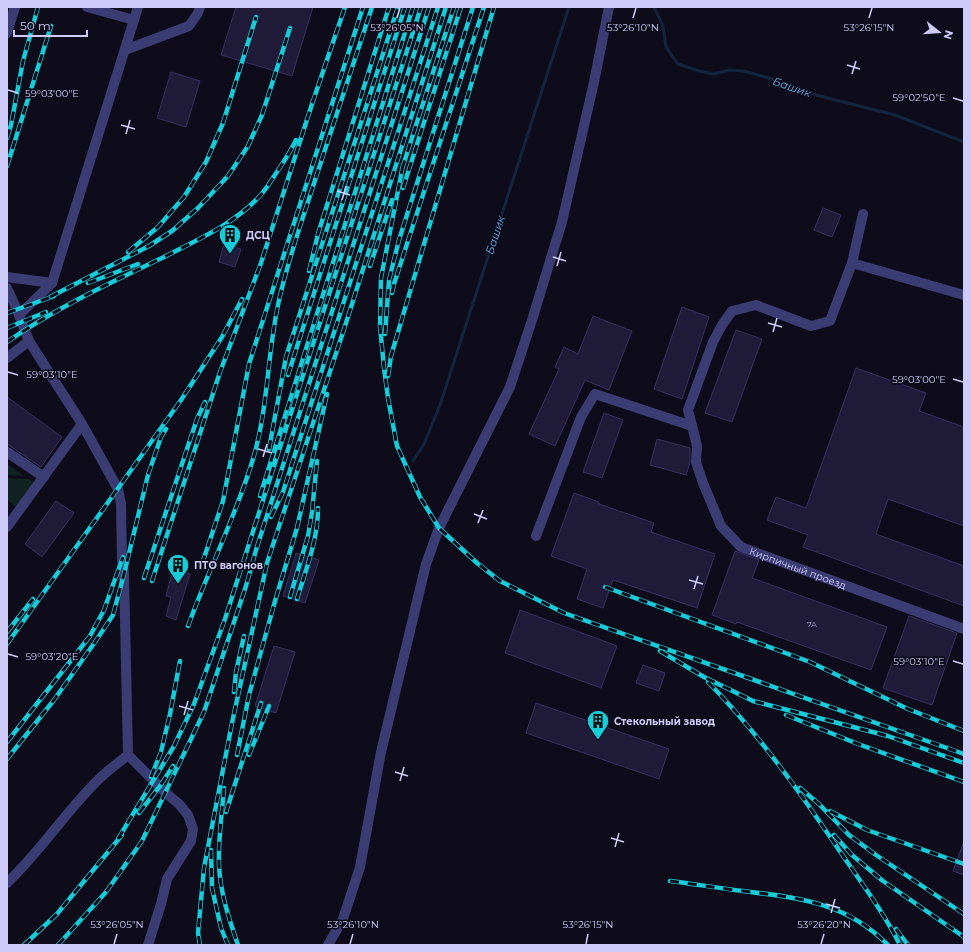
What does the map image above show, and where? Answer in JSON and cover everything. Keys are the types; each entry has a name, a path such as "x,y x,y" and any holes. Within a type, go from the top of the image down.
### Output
{"street":[{"path":"7,33 15,7"},
{"path":"87,7 134,20"},
{"path":"19,315 52,284 138,7"},
{"path":"125,50 189,26 198,13 200,7"},
{"path":"328,945 343,919 360,868 381,752 426,564 439,528 510,387 562,222 594,82 609,7"},
{"name":"Кирпичный проезд","path":"863,214 852,262 830,321 811,326 756,305 732,311 722,325 713,342 688,410 697,446 696,462 721,526 741,548 964,629"},
{"path":"852,262 964,295"},
{"path":"7,278 52,284"},
{"path":"7,288 29,341 82,424 118,488 121,504 122,560 124,574 128,755 179,804 188,815 193,830 191,842 167,879 148,945"},
{"path":"7,358 29,341"},
{"path":"536,536 581,417 595,394 692,426"},
{"path":"7,526 82,424"},
{"path":"7,452 44,477"},
{"path":"7,883 100,778 128,755"}],"green space":[{"path":"7,464 24,476 7,475"},
{"path":"7,478 29,479 36,484 18,508 7,500"}],"building":[{"path":"236,7 313,7 292,76 221,55"},
{"path":"171,72 200,81 186,127 157,118"},
{"path":"823,208 841,215 832,237 814,230"},
{"name":"ДСЦ","path":"224,244 241,249 235,267 219,262"},
{"path":"682,307 709,317 682,399 654,389"},
{"path":"593,316 632,331 609,390 585,380 555,446 529,434 559,369 555,367 564,347 578,354"},
{"path":"736,330 762,339 732,422 705,413"},
{"path":"856,368 926,393 919,411 964,427 964,526 888,499 876,534 964,566 964,606 803,547 808,535 767,520 776,497 806,508"},
{"path":"7,397 62,437 41,467 7,444"},
{"path":"604,413 623,420 602,478 583,472"},
{"path":"657,439 690,448 690,463 686,475 650,465"},
{"path":"574,493 599,502 599,504 654,523 651,532 715,554 697,608 613,580 603,608 577,599 587,569 551,556"},
{"path":"56,501 74,513 42,557 25,544"},
{"path":"735,551 759,560 752,578 887,627 871,670 737,622 736,624 712,615"},
{"path":"296,553 319,560 305,603 283,596"},
{"name":"ПТО вагонов","path":"173,569 190,574 176,620 166,616 171,597 166,596"},
{"path":"520,610 617,646 601,688 505,653"},
{"path":"909,616 957,633 932,705 883,688"},
{"path":"274,646 295,652 276,713 255,706"},
{"path":"643,665 665,673 659,691 636,683"},
{"name":"Стекольный завод","path":"536,703 669,749 659,779 526,733"},
{"path":"964,844 964,875 953,871"}],"waterway":[{"name":"Башик","path":"413,461 424,444 440,405 569,7"},
{"name":"Башик","path":"654,7 663,26 666,47 678,64 714,74 730,70 743,71 769,78 812,94 895,115 964,142"}],"railway":[{"path":"7,138 11,125 23,61 38,7"},
{"path":"152,581 220,372 261,263 345,7"},
{"path":"202,564 223,501 249,364 363,7"},
{"path":"188,626 230,522 253,459 262,419 276,316 288,264 372,7"},
{"path":"309,271 318,234 389,7"},
{"path":"269,449 286,357 398,7"},
{"path":"288,375 405,7"},
{"path":"260,496 413,7"},
{"path":"118,839 174,746 194,704 225,619 421,7"},
{"path":"58,945 106,892 142,841 204,712 246,586 256,550 429,7"},
{"path":"271,517 283,492 438,7"},
{"path":"200,945 198,933 204,868 232,723 267,563 346,323 446,7"},
{"path":"402,169 454,7"},
{"path":"403,188 461,7"},
{"path":"385,334 389,280 399,240 473,7"},
{"path":"392,293 484,7"},
{"path":"388,376 391,356 494,7"},
{"path":"128,252 158,227 184,197 206,162 223,123 256,17"},
{"path":"7,166 51,26"},
{"path":"50,297 149,246 172,231 198,208 228,176 248,146 262,115 290,28"},
{"path":"7,342 64,307 226,224 248,208 258,198 284,161 296,140"},
{"path":"403,165 381,278 380,326 384,368 397,446 420,497 439,528 477,563 500,581 564,613 964,754"},
{"path":"370,266 392,200"},
{"path":"88,283 138,264"},
{"path":"7,313 54,296"},
{"path":"7,644 181,400 222,337 242,299"},
{"path":"7,328 46,312"},
{"path":"237,755 249,695 297,528 327,394"},
{"path":"144,578 197,419 205,402"},
{"path":"7,759 54,700 113,615 148,475 161,437 166,429"},
{"path":"290,597 308,536 317,461"},
{"path":"297,599 314,543 318,508"},
{"path":"7,742 90,636 104,610 123,557"},
{"path":"605,587 810,662 908,709 964,731"},
{"path":"7,632 33,599"},
{"path":"234,692 236,672 244,636"},
{"path":"660,651 704,677 753,701 888,736 964,763"},
{"path":"151,777 161,752 180,661"},
{"path":"708,682 744,721 793,784 871,896 900,945"},
{"path":"226,812 261,703"},
{"path":"249,755 269,706"},
{"path":"786,715 858,744 964,782"},
{"path":"139,813 173,766"},
{"path":"224,788 220,826 219,865 221,885 231,925 238,945"},
{"path":"800,788 819,804 849,835 964,914"},
{"path":"830,811 867,830 964,864"},
{"path":"24,945 57,914 122,835"},
{"path":"834,835 852,855 883,881 964,937"},
{"path":"211,850 212,888 221,928 228,945"},
{"path":"670,881 783,896 821,904 856,919 888,945"},
{"path":"896,929 908,945"}],"place":[{"name":"ДСЦ","path":"230,254"},
{"name":"ПТО вагонов","path":"178,584"},
{"name":"Стекольный завод","path":"598,740"}]}
